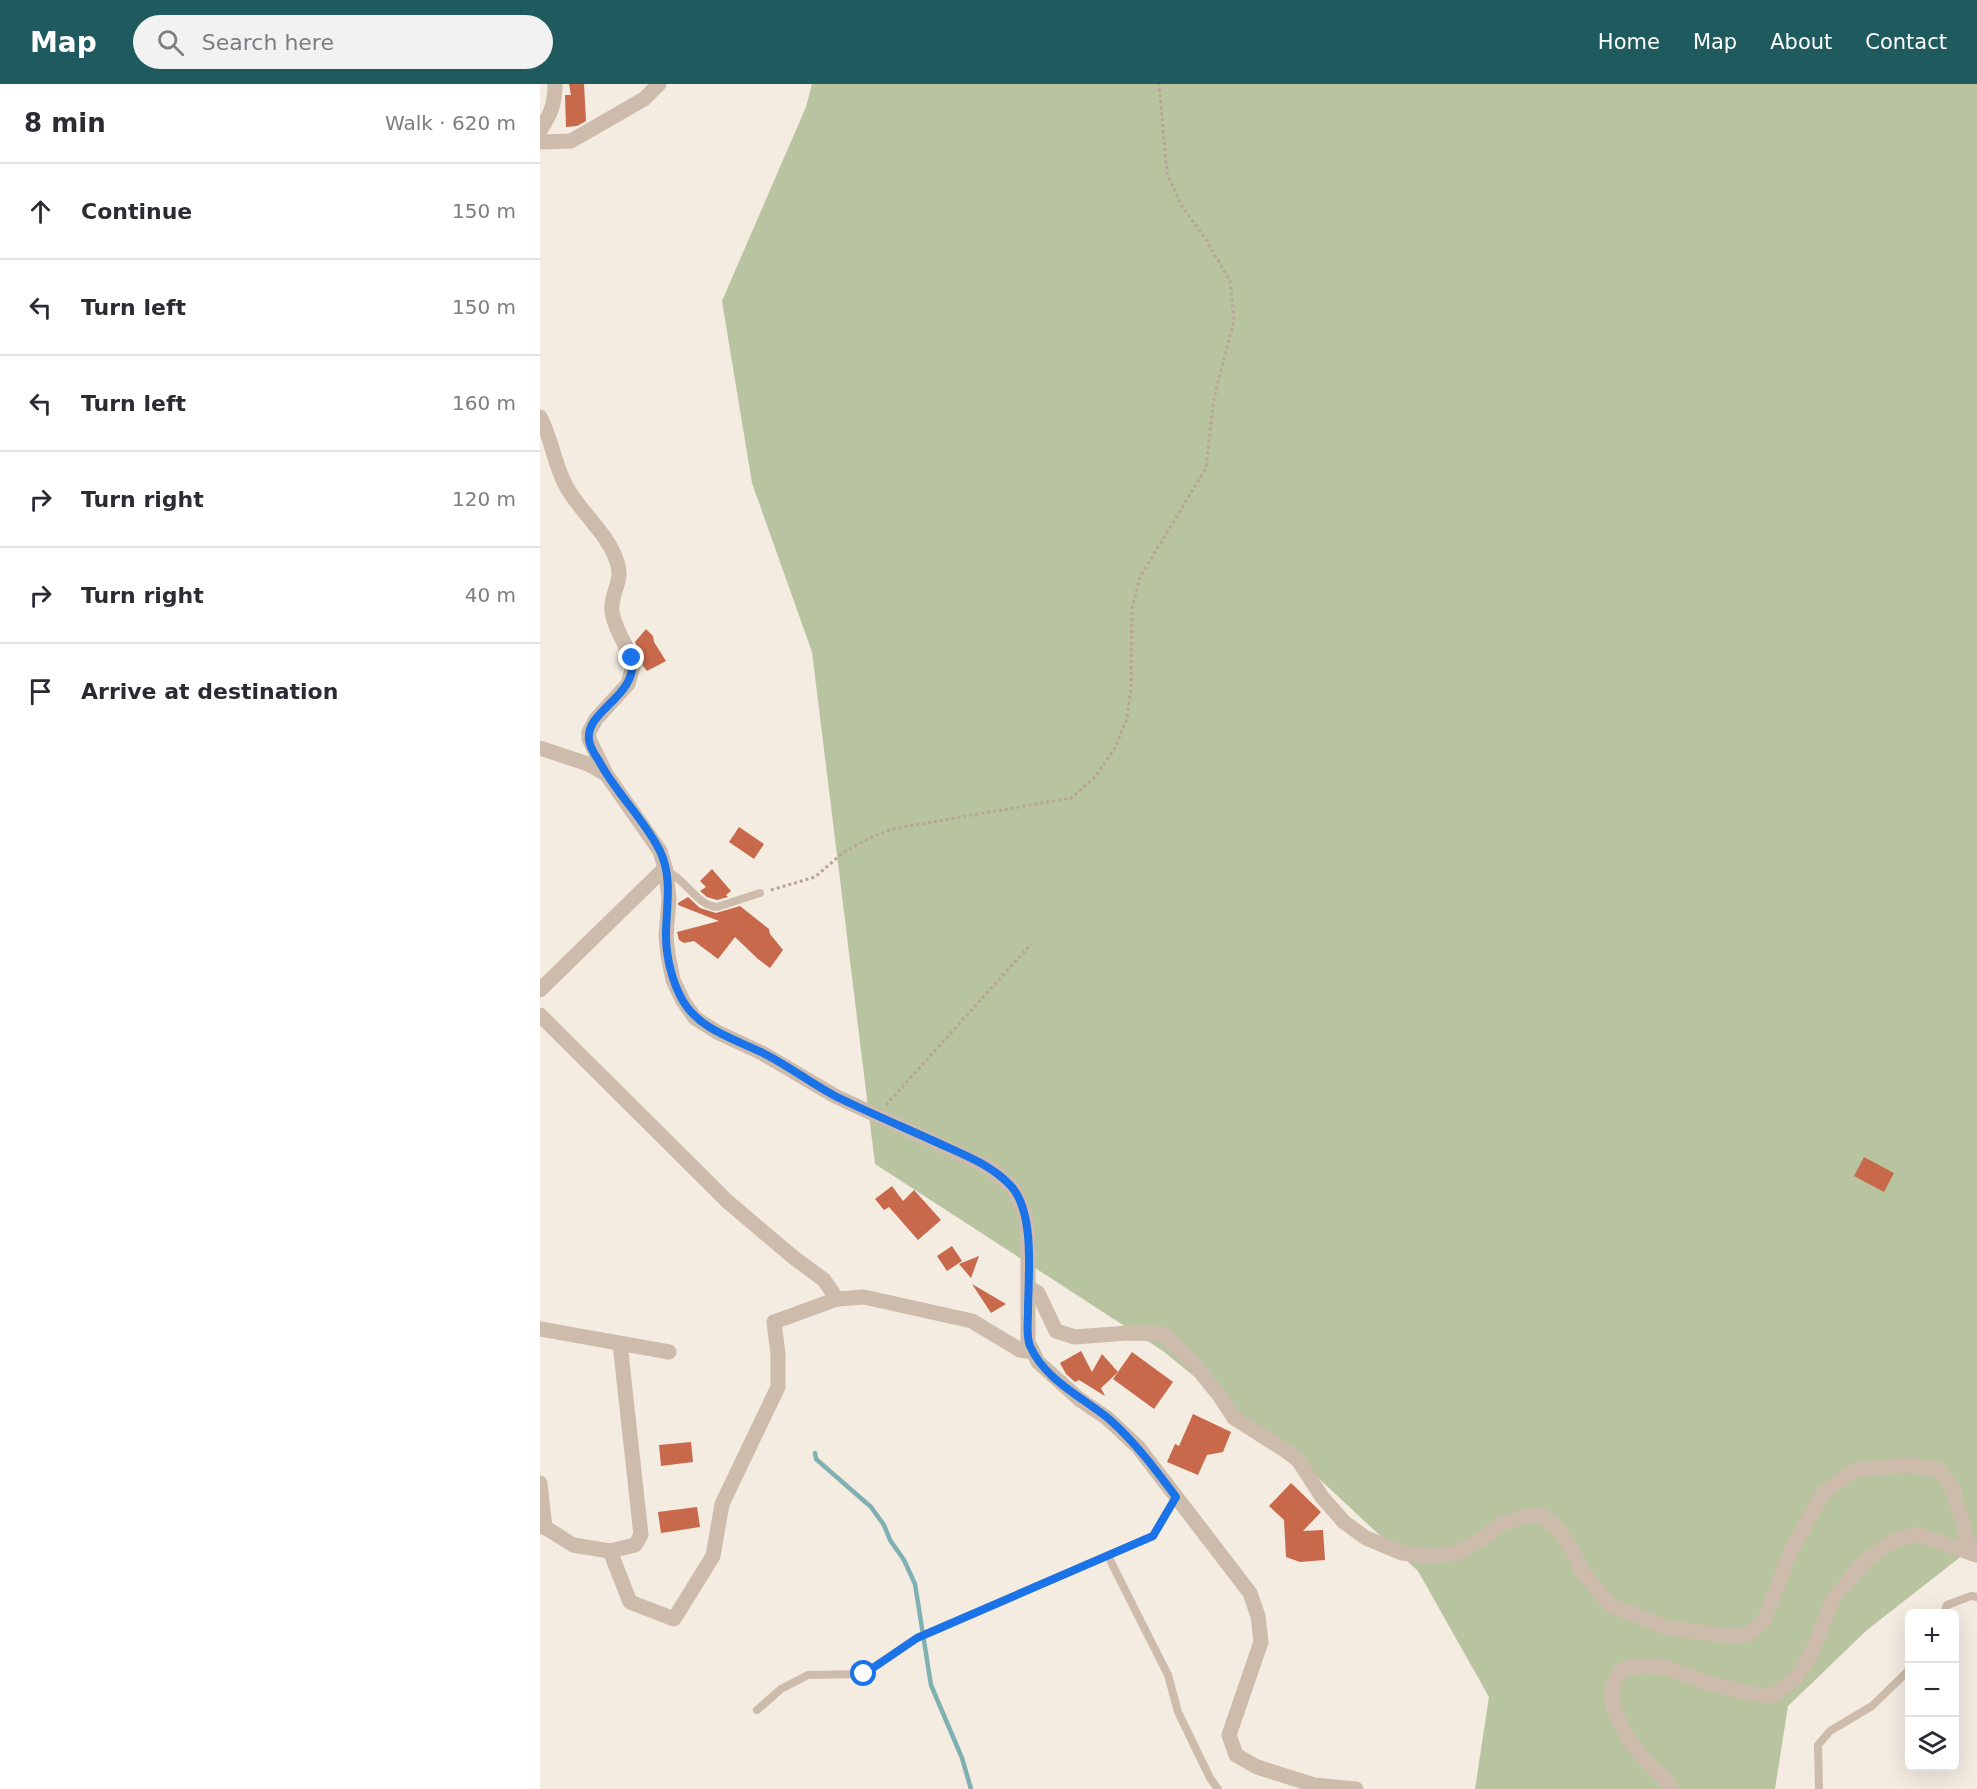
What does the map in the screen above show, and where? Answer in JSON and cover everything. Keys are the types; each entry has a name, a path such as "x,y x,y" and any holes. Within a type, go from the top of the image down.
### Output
{"street":[{"path":"540,130 550,116 555,102 555,84"},
{"path":"540,142 571,141 644,99 659,84"},
{"path":"540,417 550,441 557,468 568,489 611,547 619,566 619,582 612,611 632,658 633,666 628,684 596,719 589,732 591,746 606,774 660,851 666,869 669,899 666,936 673,980 678,990 695,1018 727,1037 762,1053 835,1096 988,1167 1012,1187 1025,1214 1028,1237 1028,1342 1038,1362 1071,1392 1107,1418 1138,1447 1250,1593 1258,1616 1261,1642 1229,1735 1236,1755 1257,1767 1314,1785 1356,1789"},
{"path":"540,748 588,764 606,774"},
{"path":"540,990 666,869"},
{"path":"540,1015 728,1202 824,1280 837,1299"},
{"path":"1028,1287 1038,1293 1056,1331 1075,1337 1128,1333 1163,1334 1193,1363 1220,1395 1234,1418 1298,1460 1322,1497 1344,1522 1366,1538 1402,1553 1427,1556 1457,1553 1501,1524 1541,1515 1558,1529 1575,1554 1581,1570 1611,1605 1668,1628 1731,1636 1749,1634 1764,1620 1791,1550 1824,1491 1855,1470 1908,1465 1938,1469 1953,1489 1974,1554"},
{"path":"609,1551 630,1602 674,1619 713,1556 722,1504 778,1387 778,1354 774,1322 837,1299 864,1297 972,1321 1020,1350 1033,1352"},
{"path":"540,1329 669,1352"},
{"path":"540,1483 542,1526 573,1545 609,1551 635,1545 641,1535 620,1344"},
{"path":"1671,1789 1668,1781 1646,1761 1627,1735 1613,1708 1612,1688 1620,1671 1639,1665 1667,1668 1708,1683 1753,1694 1772,1696 1796,1678 1811,1654 1832,1600 1866,1560 1892,1542 1917,1534 1974,1554"}],"lane":[{"path":"666,869 712,906 717,907 760,893"},
{"path":"757,1710 781,1689 808,1675 864,1674 917,1638 1153,1536 1176,1497"},
{"path":"1108,1556 1168,1675 1178,1712 1210,1778 1218,1789"},
{"path":"1946,1609 1947,1605 1971,1596 1977,1597"},
{"path":"1819,1789 1818,1744 1830,1731 1872,1706 1905,1674"}],"path":[{"path":"760,893 815,877 844,852 892,829 1071,798 1096,776 1115,748 1127,719 1131,687 1132,608 1140,576 1206,468 1214,398 1234,320 1230,281 1204,237 1181,205 1167,173 1159,84"},
{"path":"877,1115 1031,944"}],"green space":[{"path":"812,84 1977,84 1977,1544 1867,1630 1788,1706 1775,1789 1475,1789 1489,1697 1418,1571 1314,1474 1163,1351 875,1164 812,652 752,483 722,301 806,107"}],"building":[{"path":"569,84 584,84 586,121 577,126 566,127 565,95 571,95"},
{"path":"646,629 653,636 654,642 666,661 647,671 635,642"},
{"path":"739,827 764,844 754,859 729,842"},
{"path":"712,869 731,891 726,895 728,897 717,900 707,897 700,891 706,887 700,881"},
{"path":"688,897 700,908 716,913 740,906 769,929 770,934 783,950 770,968 735,937 718,959 694,941 684,943 679,940 677,932 719,921 678,905"},
{"path":"1864,1157 1894,1173 1884,1192 1854,1176"},
{"path":"892,1186 903,1201 914,1190 941,1220 918,1240 889,1207 884,1210 875,1199"},
{"path":"952,1246 962,1261 947,1271 937,1256"},
{"path":"979,1256 971,1278 959,1264"},
{"path":"972,1284 1006,1304 991,1313"},
{"path":"1081,1351 1092,1372 1102,1354 1118,1372 1101,1388 1105,1396 1079,1380 1075,1382 1066,1374 1060,1363"},
{"path":"1132,1352 1173,1382 1154,1409 1113,1379"},
{"path":"1193,1414 1231,1432 1223,1452 1207,1455 1198,1475 1167,1462 1175,1444 1179,1446"},
{"path":"691,1442 693,1462 661,1466 659,1445"},
{"path":"1291,1483 1321,1512 1303,1531 1323,1530 1325,1560 1300,1562 1286,1557 1284,1520 1269,1506"},
{"path":"697,1507 700,1527 661,1533 658,1512"}],"waterway":[{"path":"815,1453 816,1459 871,1507 904,1560 915,1584 931,1685 962,1758 971,1789"}],"route":[{"path":"632,658 633,666 628,684 596,719 589,732 589,740 606,774 660,851 666,871 669,899 666,936 668,955 673,980 683,1001 695,1018 717,1032 762,1053 835,1096 988,1167 1012,1187 1025,1214 1028,1237 1028,1342 1038,1362 1079,1399 1107,1418 1138,1447 1176,1497 1153,1536 917,1638 864,1674"}]}
